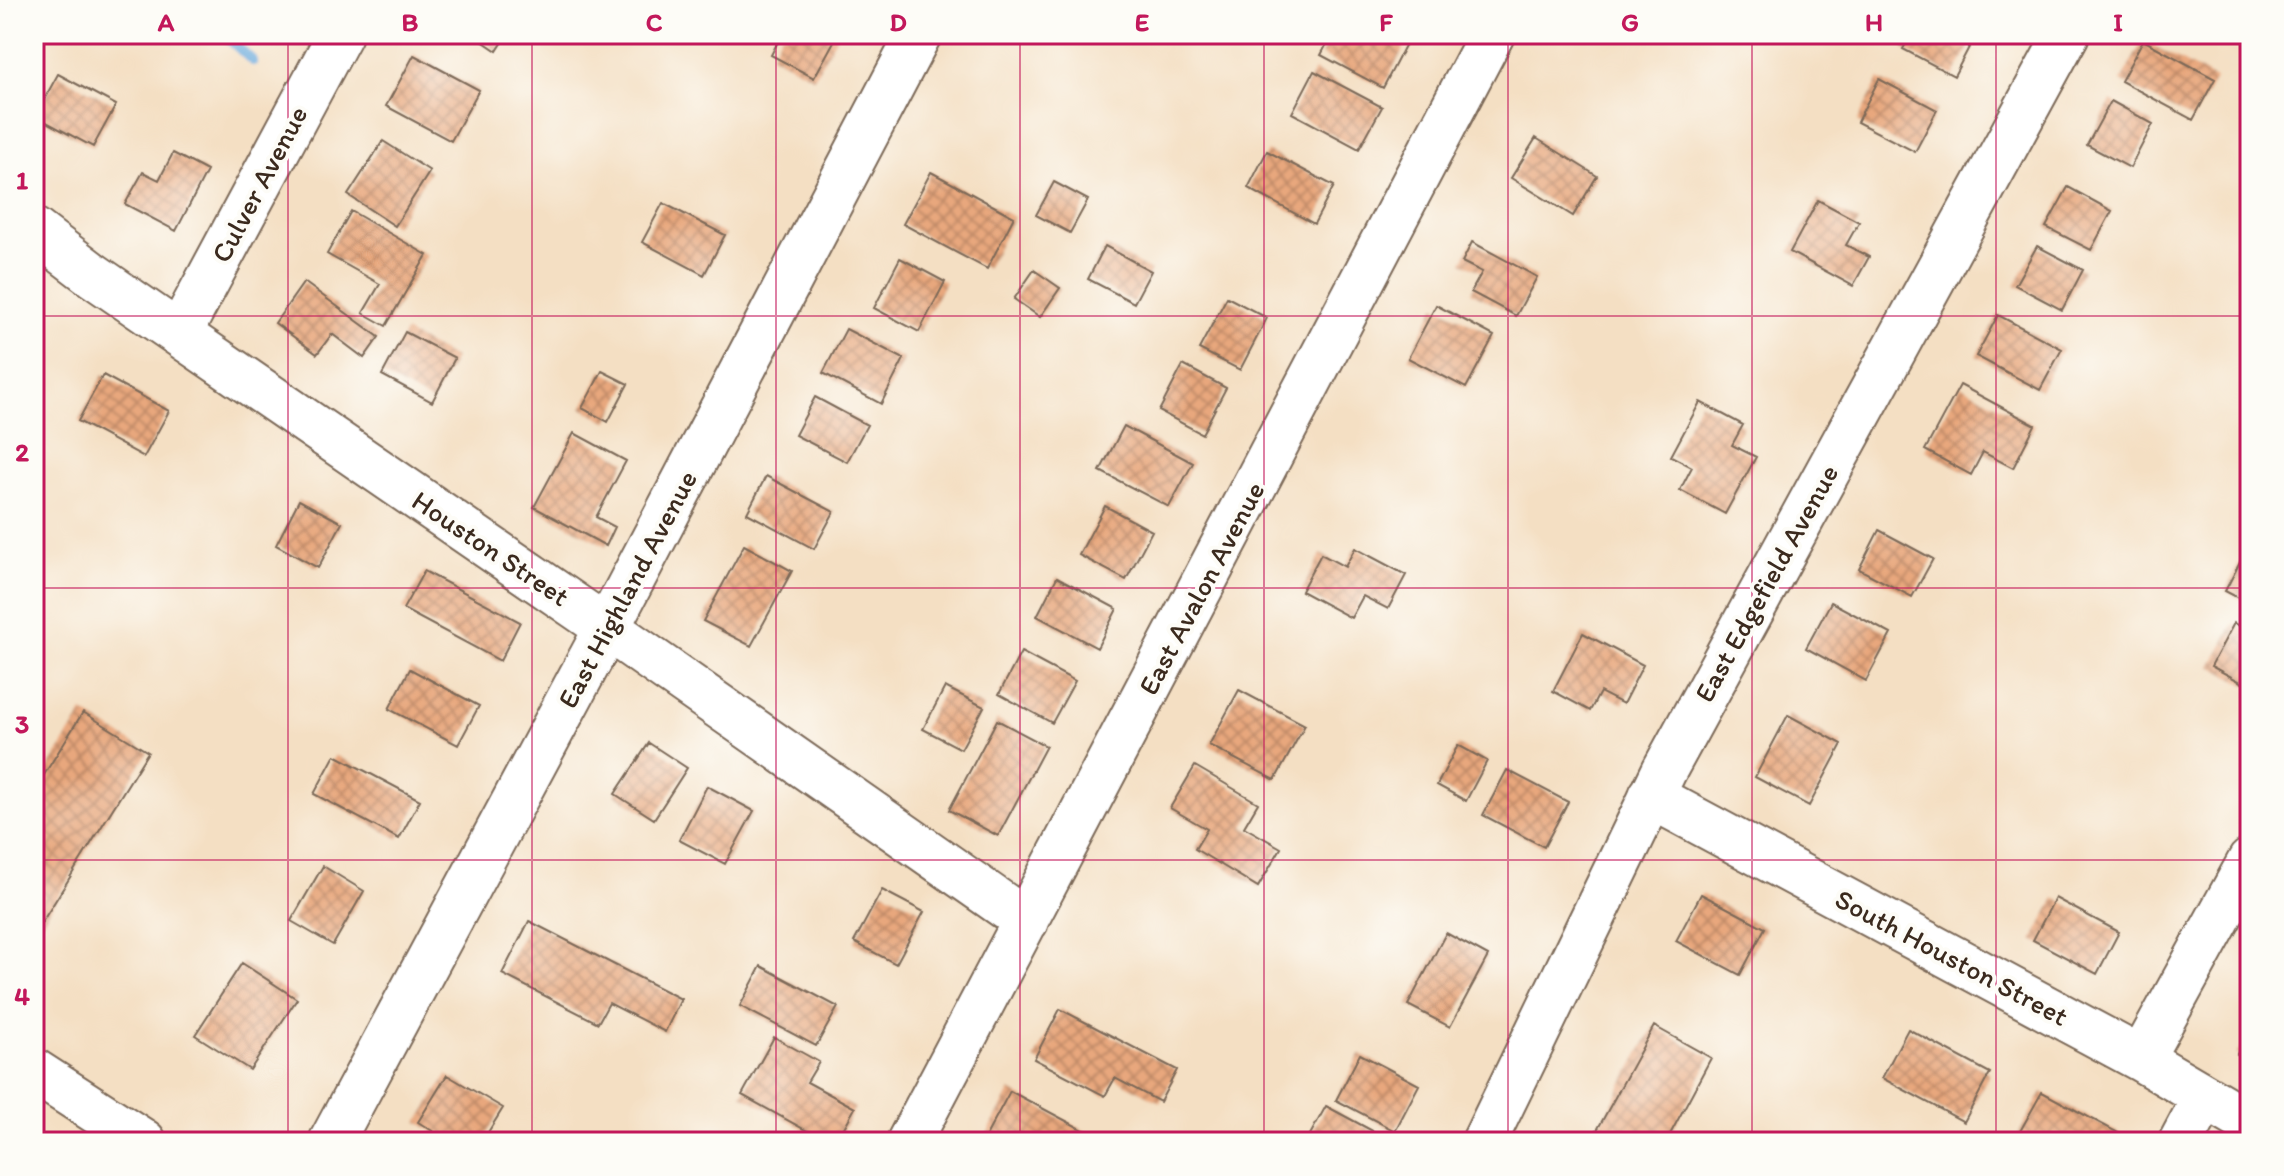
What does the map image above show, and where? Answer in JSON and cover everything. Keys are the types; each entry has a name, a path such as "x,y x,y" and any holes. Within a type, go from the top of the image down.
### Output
{"street":[{"name":"Culver Avenue","path":"179,334 340,34"},
{"name":"East Highland Avenue","path":"331,1142 607,628 919,34"},
{"name":"East Avalon Avenue","path":"909,1142 1492,34"},
{"name":"East Edgefield Avenue","path":"1484,1142 1651,796 2067,34"},
{"name":"Houston Street","path":"34,230 93,275 1026,921"},
{"name":"South Houston Street","path":"1651,796 2141,1059 2250,1123"},
{"path":"2141,1059 2250,861"},
{"path":"37,1082 144,1142"},
{"path":"2181,1142 2205,1097"}],"building":[{"path":"472,34 508,34 497,51"},
{"path":"782,34 838,34 814,78 771,55"},
{"path":"1323,34 1411,34 1383,88 1321,55 1330,38"},
{"path":"1911,34 1976,34 1954,76 1903,49"},
{"path":"2143,40 2215,79 2193,120 2121,81"},
{"path":"414,55 479,90 451,141 386,106"},
{"path":"1314,71 1382,107 1359,149 1292,113"},
{"path":"58,74 116,105 93,147 35,116"},
{"path":"1879,79 1937,110 1915,152 1857,122"},
{"path":"2111,101 2153,124 2130,168 2087,145"},
{"path":"1536,138 1597,176 1573,216 1511,178"},
{"path":"383,141 430,171 395,226 348,195"},
{"path":"1267,151 1334,186 1314,224 1248,188"},
{"path":"173,153 207,171 176,231 125,204 143,172 159,180"},
{"path":"931,172 1014,217 987,269 903,224"},
{"path":"1054,182 1088,200 1070,233 1036,215"},
{"path":"2068,187 2112,211 2091,250 2046,227"},
{"path":"1818,200 1859,222 1846,245 1869,257 1853,286 1790,252"},
{"path":"663,203 725,235 704,275 642,242"},
{"path":"351,211 427,255 386,326 363,313 380,284 327,254"},
{"path":"1472,242 1537,277 1516,316 1471,292 1482,272 1462,262"},
{"path":"1105,246 1151,271 1134,303 1088,279"},
{"path":"2037,246 2083,270 2062,310 2015,285"},
{"path":"900,258 945,282 919,332 874,308"},
{"path":"1034,270 1060,288 1040,317 1014,299"},
{"path":"304,282 379,337 364,358 332,334 317,354 275,323"},
{"path":"1227,297 1267,318 1240,370 1199,349"},
{"path":"1436,305 1494,336 1466,388 1408,358"},
{"path":"1998,315 2062,349 2040,390 1976,356"},
{"path":"846,329 904,359 881,404 823,373"},
{"path":"405,332 455,358 432,402 382,375"},
{"path":"1183,365 1226,388 1202,434 1159,411"},
{"path":"602,371 628,384 608,422 582,408"},
{"path":"103,375 169,411 144,457 78,421"},
{"path":"1960,385 2035,425 2013,468 1983,452 1971,475 1925,450"},
{"path":"815,397 867,425 847,462 795,435"},
{"path":"1700,402 1743,425 1732,445 1756,457 1725,514 1680,490 1692,467 1671,456"},
{"path":"1124,426 1193,463 1169,507 1100,471"},
{"path":"574,433 626,461 596,517 615,527 606,546 534,507"},
{"path":"766,476 834,512 814,549 747,513"},
{"path":"299,500 342,523 318,568 276,545"},
{"path":"1105,506 1152,531 1126,580 1079,555"},
{"path":"1879,530 1933,559 1912,597 1859,569"},
{"path":"2250,543 2250,604 2225,591"},
{"path":"744,545 792,571 751,646 703,621"},
{"path":"1355,548 1406,575 1388,609 1363,596 1351,618 1301,591 1321,554 1345,567"},
{"path":"424,571 520,622 500,661 403,609"},
{"path":"1057,577 1117,609 1097,648 1037,616"},
{"path":"1831,602 1891,634 1866,681 1806,648"},
{"path":"2234,623 2250,632 2250,687 2211,666"},
{"path":"1583,633 1643,665 1623,704 1600,692 1590,711 1553,691"},
{"path":"1021,652 1075,681 1052,723 999,694"},
{"path":"410,669 479,706 458,745 389,709"},
{"path":"945,687 984,707 961,749 923,729"},
{"path":"1239,690 1305,725 1275,780 1209,745"},
{"path":"83,712 148,752 34,935 34,791"},
{"path":"1788,715 1842,744 1809,806 1755,777"},
{"path":"997,720 1046,746 998,836 949,810"},
{"path":"649,743 687,768 654,819 615,794"},
{"path":"1458,745 1487,761 1466,801 1437,785"},
{"path":"335,755 420,800 399,839 314,794"},
{"path":"1195,766 1258,803 1244,827 1281,848 1258,887 1195,849 1207,829 1170,808"},
{"path":"1507,770 1568,802 1544,847 1483,815"},
{"path":"707,786 754,811 725,864 679,840"},
{"path":"323,866 364,891 333,945 291,921"},
{"path":"882,890 924,912 896,964 854,942"},
{"path":"1701,894 1765,928 1740,975 1676,941"},
{"path":"2055,898 2119,932 2097,974 2033,940"},
{"path":"529,921 681,999 665,1032 609,1003 598,1023 502,974"},
{"path":"1446,933 1488,956 1450,1027 1408,1005"},
{"path":"242,963 297,999 250,1070 195,1035"},
{"path":"761,966 838,1007 816,1046 740,1006"},
{"path":"1060,1009 1177,1070 1160,1102 1115,1078 1105,1096 1034,1059"},
{"path":"1654,1026 1711,1058 1666,1142 1614,1142 1596,1132"},
{"path":"1908,1029 1990,1073 1964,1122 1882,1078"},
{"path":"2250,1030 2250,1062 2237,1054"},
{"path":"774,1037 819,1062 807,1082 855,1108 836,1142 827,1142 742,1095"},
{"path":"1360,1054 1419,1085 1395,1131 1336,1100"},
{"path":"447,1075 503,1108 482,1142 428,1142 434,1132 418,1122"},
{"path":"1010,1091 1087,1132 1082,1142 996,1142 986,1136"},
{"path":"2042,1092 2124,1136 2120,1142 2014,1142"},
{"path":"1326,1106 1393,1142 1306,1142"}],"waterway":[{"path":"223,34 253,61"}]}
